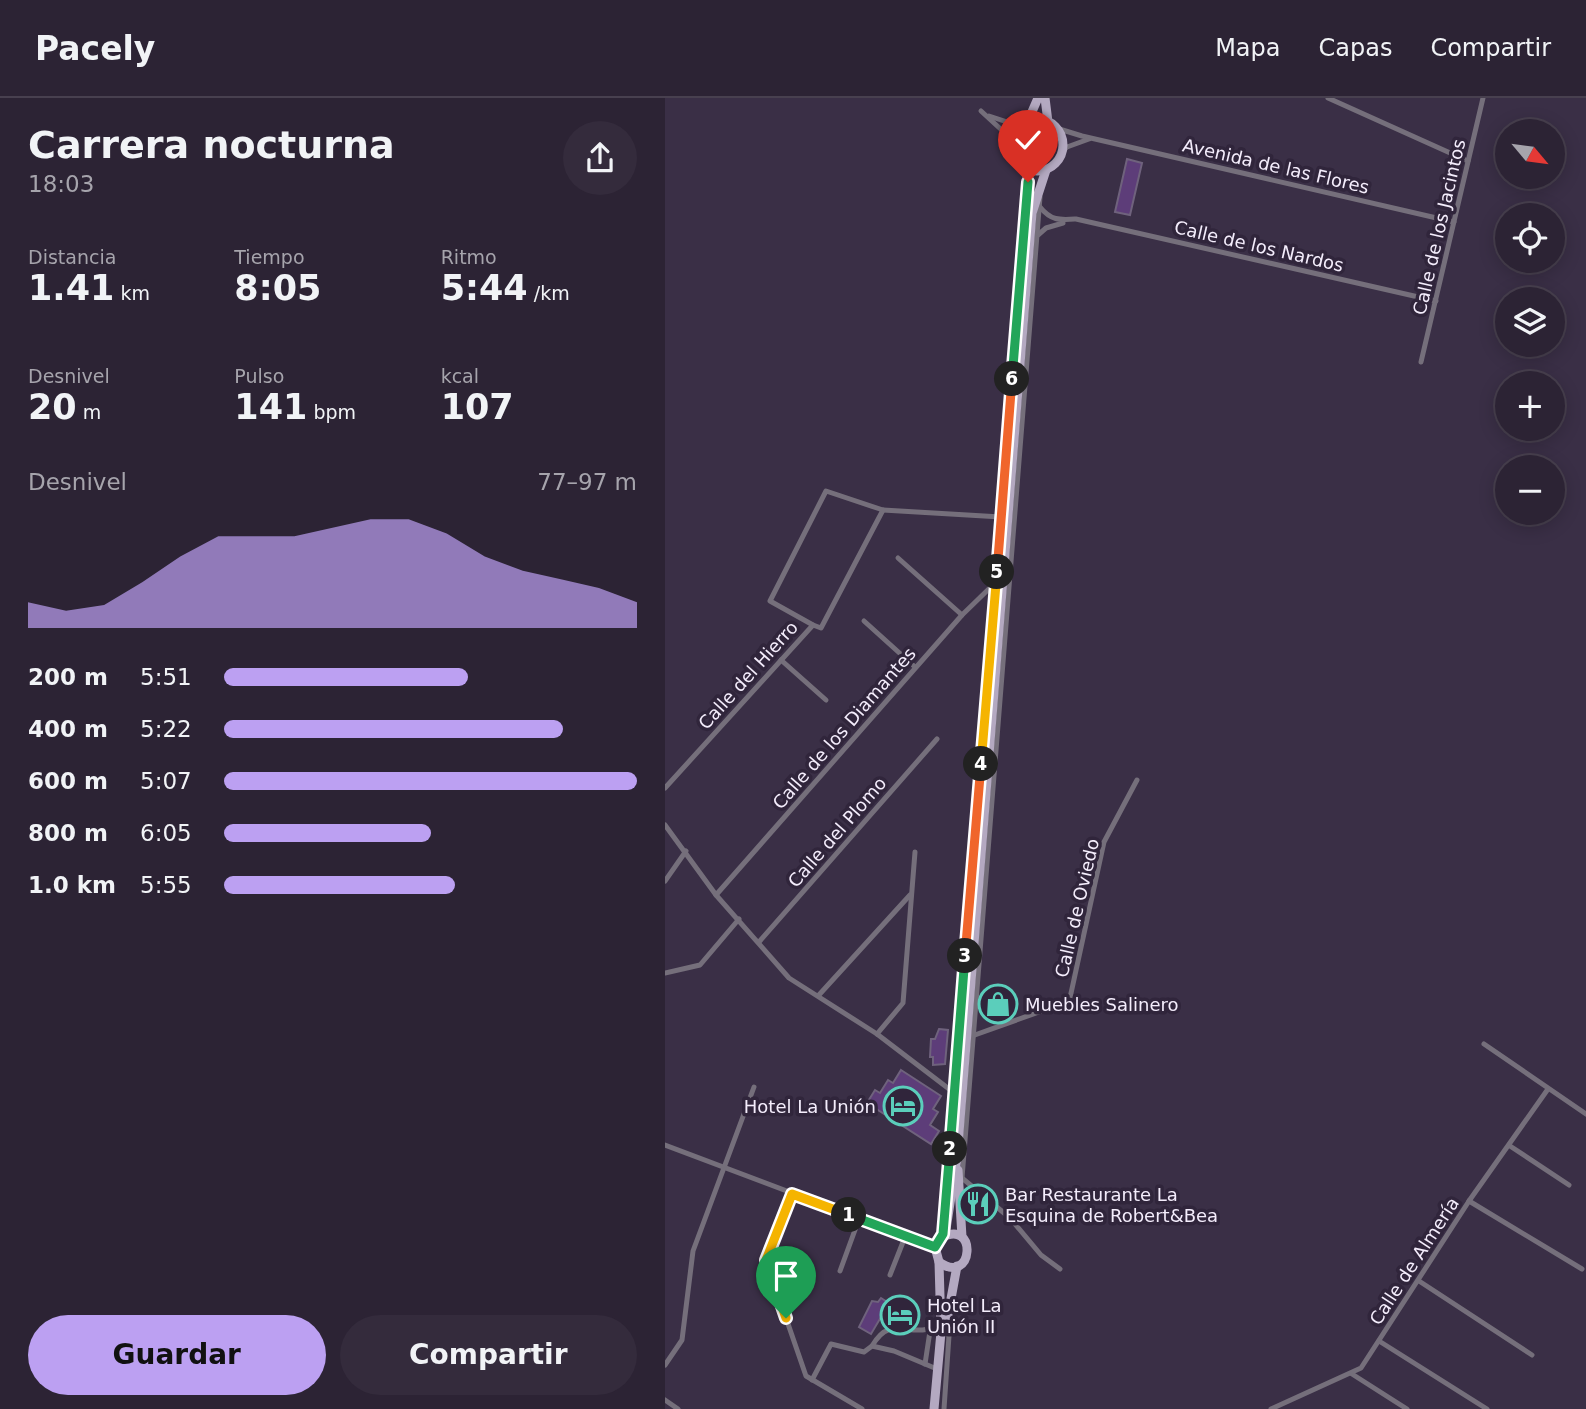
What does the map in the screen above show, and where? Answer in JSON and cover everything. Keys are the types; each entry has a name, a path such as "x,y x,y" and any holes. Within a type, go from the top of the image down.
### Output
{"main road":[{"path":"1036,98 1026,121 1011,144 1012,154 1026,169 1029,195 1036,210"},
{"path":"939,1409 937,1369 941,1324 940,1240 948,1218 957,1158 1036,210 1046,170 1055,164 1062,152 1061,136 1052,125 1046,101"},
{"path":"1026,121 1052,125"},
{"path":"1026,169 1046,170"},
{"path":"939,1262 951,1267 967,1258 968,1251 962,1237 957,1158"},
{"path":"940,1240 953,1234 962,1237"},
{"path":"939,1409 951,1296 957,1266"}],"street":[{"path":"1331,98 1468,162"},
{"name":"Calle de los Jacintos","path":"1422,362 1483,98"},
{"path":"1011,144 1006,134 981,111 999,121 1026,121"},
{"name":"Avenida de las Flores","path":"1052,125 1092,138 1454,222"},
{"path":"1062,152 1074,143 1092,138"},
{"path":"665,1145 905,1237 940,1240 996,582 1024,213 1029,195"},
{"path":"960,1195 993,807 1037,236 1036,210"},
{"name":"Calle de los Nardos","path":"1036,210 1053,218 1076,219 1436,301"},
{"path":"1037,236 1047,228 1076,219"},
{"path":"813,625 769,601 826,491 883,510 1001,517"},
{"name":"Calle del Hierro","path":"665,788 813,625 821,628 883,510"},
{"path":"898,558 961,615"},
{"name":"Calle de los Diamantes","path":"716,895 961,615 996,582"},
{"path":"865,621 915,667"},
{"path":"781,660 826,700"},
{"name":"Calle del Plomo","path":"759,943 937,739"},
{"name":"Calle de Oviedo","path":"972,1036 1051,1008 1068,1007 1104,842 1137,780"},
{"path":"665,825 687,851 716,895 789,978 877,1034 953,1092"},
{"path":"665,881 687,851"},
{"path":"877,1034 903,1003 915,852"},
{"path":"818,996 911,894"},
{"path":"665,974 700,965 739,919"},
{"path":"1484,1044 1586,1114"},
{"path":"665,1365 682,1340 693,1251 754,1087"},
{"name":"Calle de Almería","path":"1272,1409 1361,1368 1469,1201 1548,1089"},
{"path":"1510,1146 1569,1185"},
{"path":"962,1178 1010,1218 1041,1255 1060,1269"},
{"path":"792,1194 766,1260 806,1376 862,1409"},
{"path":"1469,1201 1582,1269"},
{"path":"840,1271 859,1219"},
{"path":"890,1275 905,1237"},
{"path":"1419,1281 1532,1355"},
{"path":"812,1380 831,1343 864,1352 888,1327 930,1331 941,1324"},
{"path":"925,1364 930,1331"},
{"path":"1379,1341 1487,1409"},
{"path":"872,1346 894,1351 937,1369"},
{"path":"1352,1374 1407,1409"},
{"path":"665,1400 678,1409"}],"building":[{"path":"1127,159 1142,163 1130,215 1115,212"},
{"path":"939,1029 948,1030 945,1064 933,1065 933,1057 930,1057 931,1039 935,1039"},
{"name":"Hotel La Unión","path":"901,1070 941,1096 933,1109 938,1112 930,1125 939,1131 931,1144 867,1103 875,1090 880,1093 888,1080 893,1083"},
{"path":"787,1255 794,1268 777,1274 773,1260"},
{"name":"Hotel La Unión II","path":"881,1298 915,1319 904,1322 884,1312 871,1334 859,1327 872,1301 878,1302"}],"place":[{"name":"Muebles Salinero","path":"998,1004"},
{"name":"Hotel La Unión","path":"903,1106"},
{"name":"Bar Restaurante La Esquina de Robert&Bea","path":"978,1204"},
{"name":"Hotel La Unión II","path":"900,1315"}],"route":[{"path":"786,1318 766,1260 792,1194 935,1247 943,1234 1028,182"}]}
